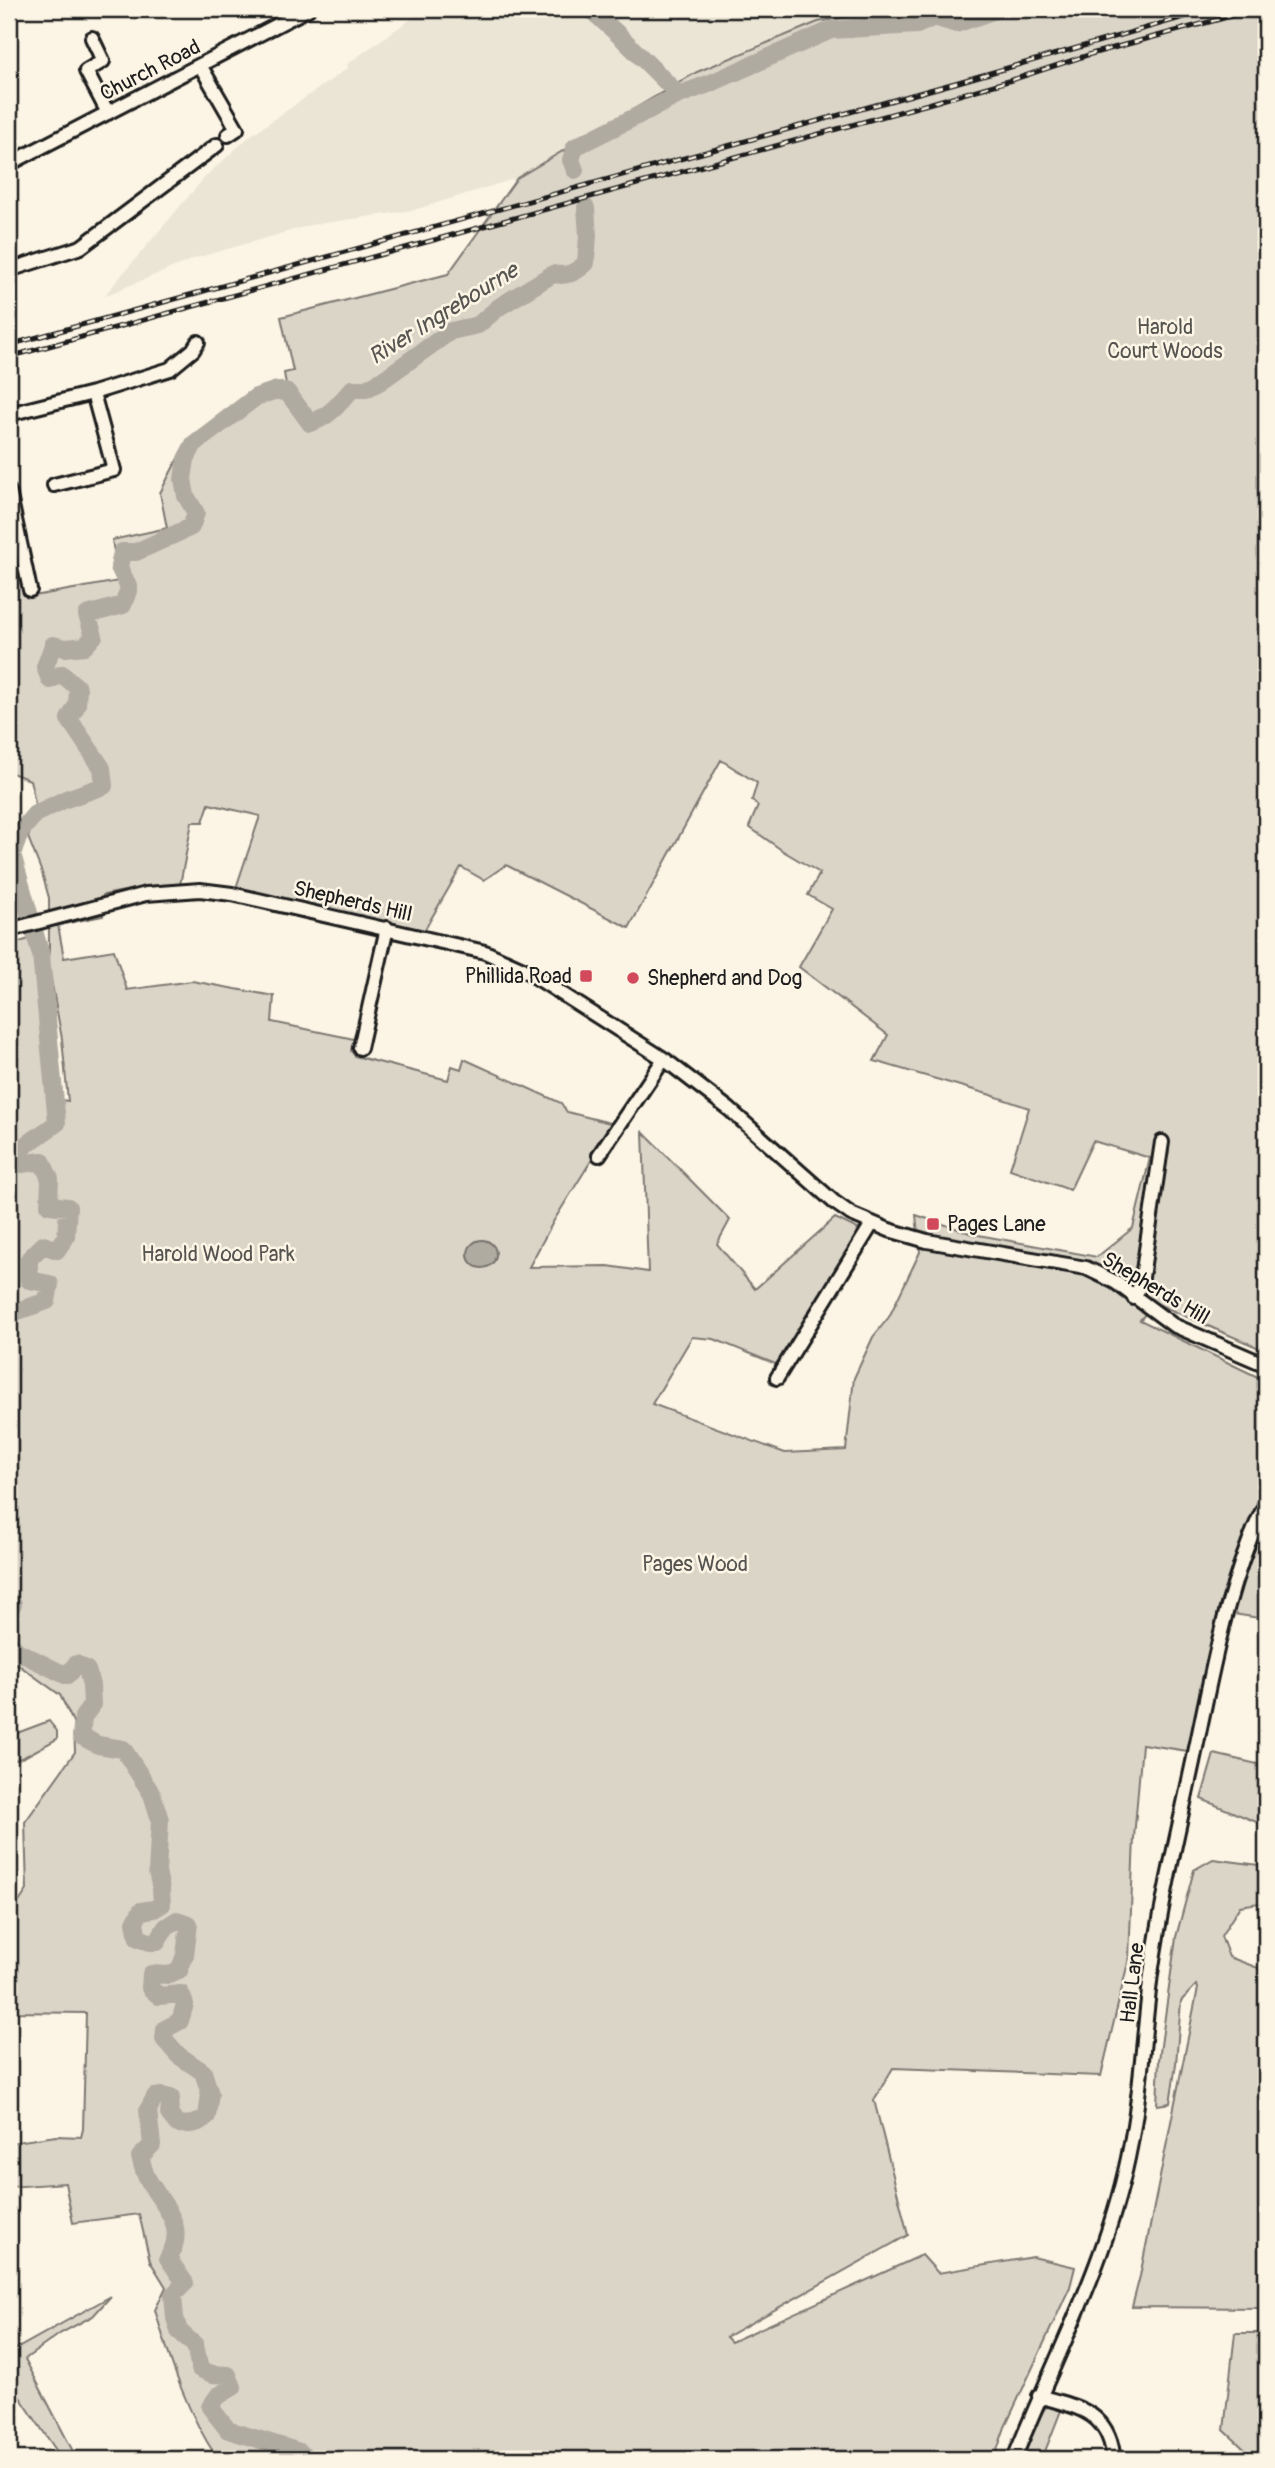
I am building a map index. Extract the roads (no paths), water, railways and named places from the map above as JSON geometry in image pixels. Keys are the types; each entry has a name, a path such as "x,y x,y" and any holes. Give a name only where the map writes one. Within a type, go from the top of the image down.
{"street":[{"name":"Church Road","path":"9,164 308,9"},
{"path":"92,38 103,61 86,71 108,113"},
{"path":"200,65 237,129 228,135"},
{"path":"9,270 81,247 217,145"},
{"path":"9,414 93,393 170,369 198,342"},
{"path":"54,485 114,470 93,393"},
{"path":"9,491 30,590"},
{"name":"Shepherds Hill","path":"10,930 146,894 200,890 232,894 485,952 505,959 664,1059 729,1109 834,1202 872,1224 927,1241 1086,1268 1115,1282 1159,1317 1192,1335 1266,1364"},
{"path":"360,1048 387,928"},
{"path":"598,1155 664,1059"},
{"path":"1135,1298 1142,1284 1162,1142"},
{"path":"776,1378 872,1224"},
{"name":"Hall Lane","path":"1014,2459 1094,2272 1119,2198 1139,2099 1156,1942 1217,1646 1239,1566 1266,1503"},
{"path":"1039,2396 1077,2407 1100,2421 1111,2441 1113,2454"}],"waterway":[{"path":"590,9 679,95"},
{"name":"River Ingrebourne","path":"575,170 571,160 575,147 679,95 831,30 917,25 934,17 956,24 998,9"},
{"name":"River Ingrebourne","path":"9,1314 47,1301 50,1284 29,1280 29,1259 43,1245 57,1250 66,1237 68,1207 49,1205 50,1179 42,1161 22,1164 19,1150 57,1123 41,955 12,854 21,831 35,814 66,799 104,786 102,768 69,719 77,705 78,688 62,674 50,680 45,667 53,645 66,648 85,646 94,636 87,615 123,605 129,588 119,567 122,552 136,552 191,527 196,513 186,496 183,479 186,459 194,444 256,397 277,390 288,393 310,423 316,421 333,409 352,389 366,389 381,381 451,331 478,325 499,307 553,274 574,272 586,263 586,208"},
{"name":"River Ingrebourne","path":"9,1600 13,1604 9,1610"},
{"name":"River Ingrebourne","path":"9,1642 17,1651 67,1676 76,1664 87,1670 92,1705 83,1717 81,1736 98,1745 123,1749 152,1794 160,1820 157,1872 162,1904 154,1909 141,1911 135,1922 138,1938 157,1942 166,1927 177,1920 189,1924 185,1955 179,1971 169,1975 151,1974 150,1988 159,1996 181,1994 185,2004 180,2021 165,2029 164,2039 178,2055 203,2072 210,2094 207,2116 190,2124 177,2124 169,2114 171,2098 155,2097 148,2110 152,2145 140,2157 147,2178 175,2226 174,2246 168,2258 185,2283 173,2295 175,2318 179,2331 195,2345 200,2369 212,2374 228,2375 233,2387 218,2396 210,2407 228,2430 300,2452 305,2459"}],"railway":[{"path":"9,345 955,83 1212,9"},
{"path":"9,357 928,104 1091,54 1257,9"}],"place":[{"name":"Phillida Road","path":"586,976"},
{"name":"Shepherd and Dog","path":"633,978"},
{"name":"Pages Lane","path":"933,1224"}],"park label":[{"name":"Harold Court Woods","path":"1165,339"},
{"name":"Harold Wood Park","path":"218,1254"},
{"name":"Pages Wood","path":"695,1564"}]}
